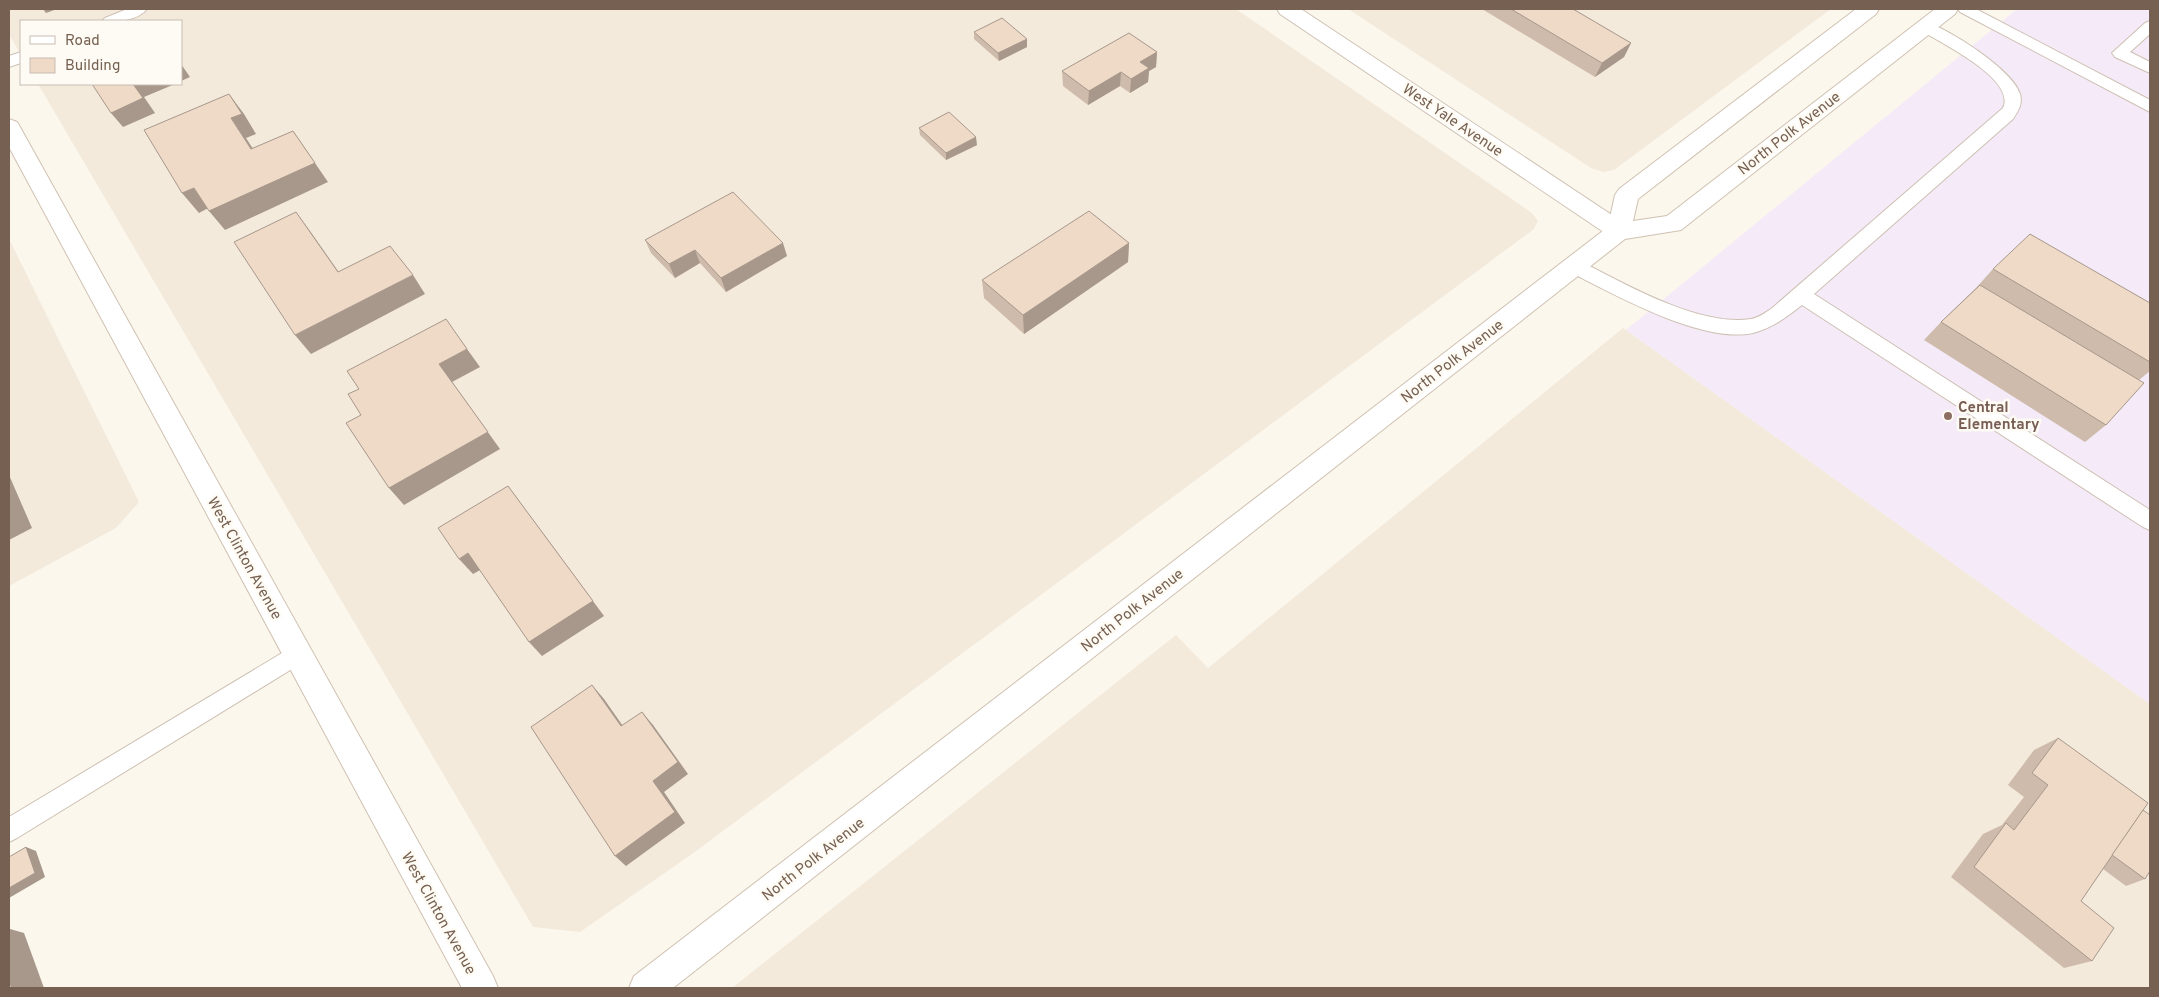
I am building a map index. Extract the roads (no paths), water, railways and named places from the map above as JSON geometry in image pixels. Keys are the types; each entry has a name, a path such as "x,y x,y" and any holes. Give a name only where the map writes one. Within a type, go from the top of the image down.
{"main road":[{"name":"West Yale Avenue","path":"1288,9 1619,231"},
{"path":"1619,231 1627,195 1869,9"},
{"name":"North Polk Avenue","path":"646,988 1619,231 1673,224 1948,9"},
{"name":"West Clinton Avenue","path":"9,127 481,988"}],"lane":[{"path":"112,20 140,9"},
{"path":"1965,9 2150,107"},
{"path":"2150,26 2120,52 2150,68"},
{"path":"1574,266 1644,300 1691,318 1724,326 1749,326 1768,321 1801,295 2007,114 2013,104 2006,82 1993,70 1925,27"},
{"path":"1801,295 2150,521"},
{"path":"9,830 297,654"}],"place":[{"name":"Central Elementary","path":"1948,416"}]}
